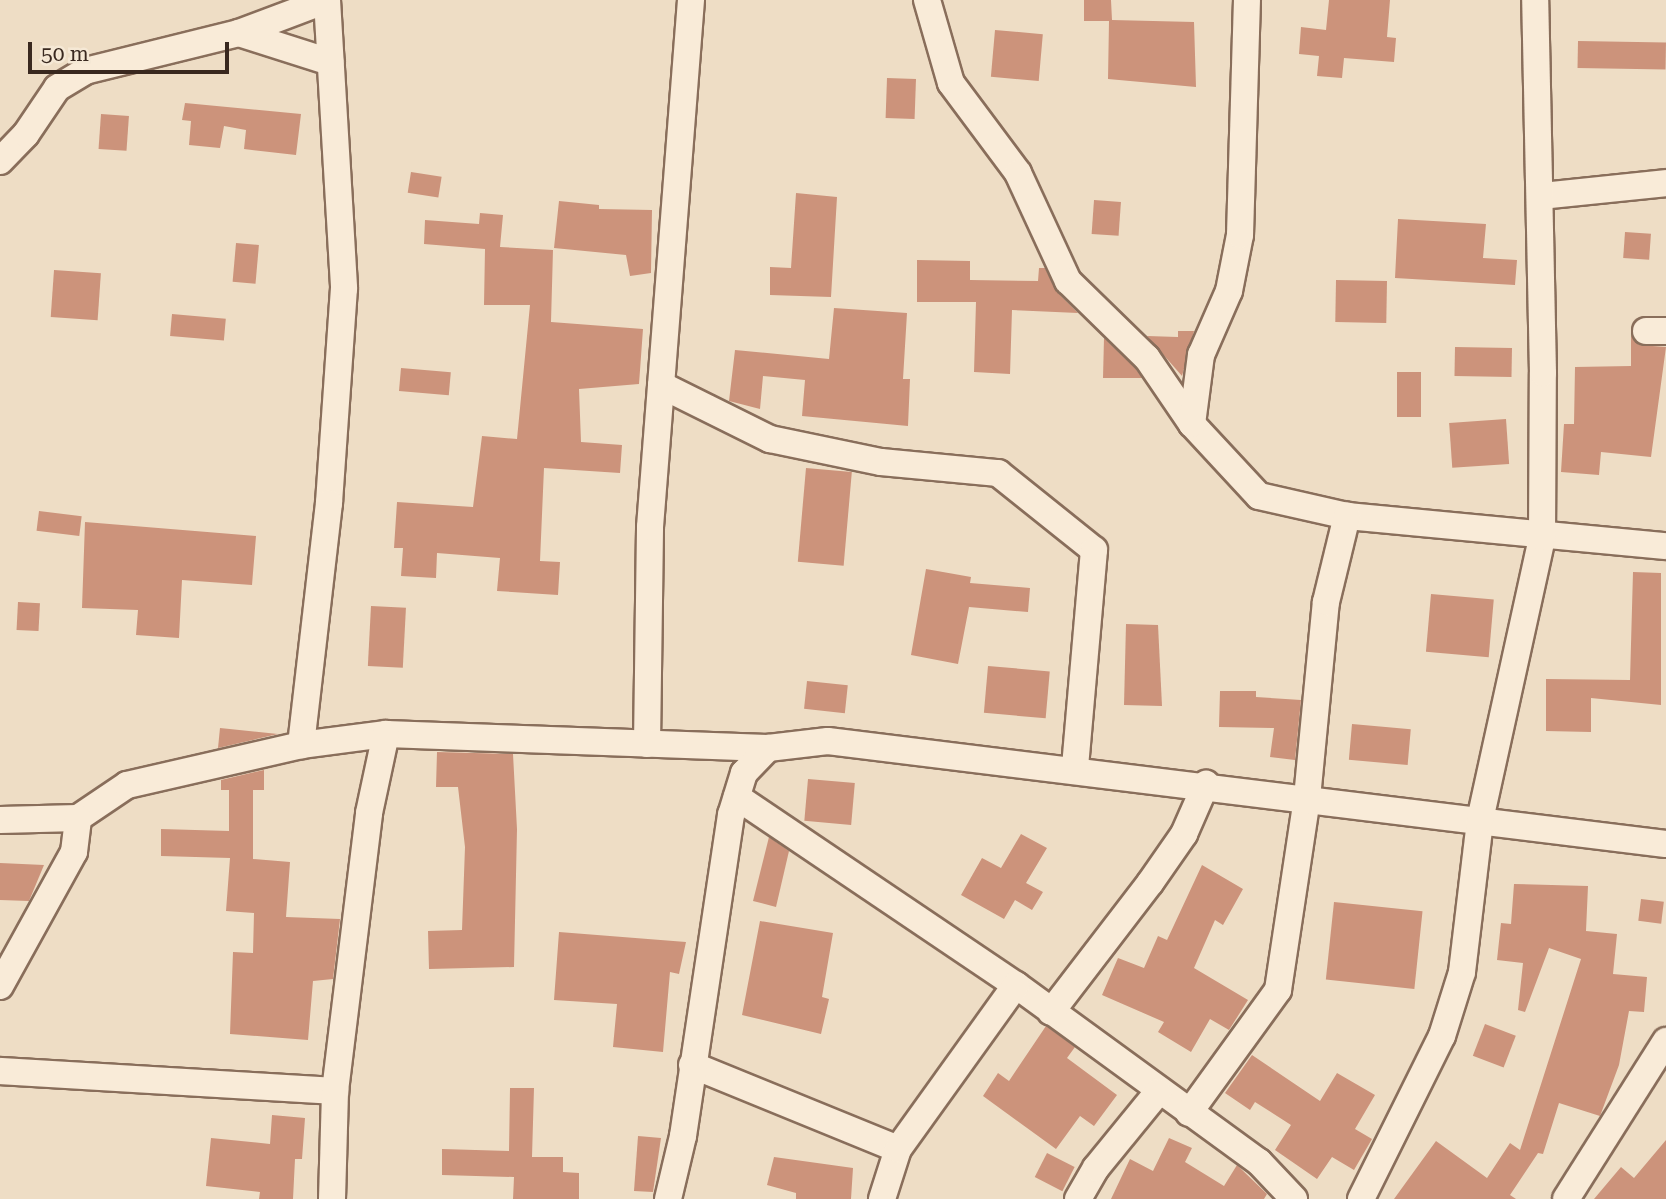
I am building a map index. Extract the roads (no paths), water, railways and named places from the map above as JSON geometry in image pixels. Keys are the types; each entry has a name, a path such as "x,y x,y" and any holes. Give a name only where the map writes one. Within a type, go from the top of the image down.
{"street":[{"path":"0,161 26,134 57,88 85,71 239,33 327,0 344,288 331,491 301,745"},
{"path":"927,0 951,83 1018,173 1068,281 1147,358 1192,424 1259,496 1347,516 1423,520 1542,537 1666,546"},
{"path":"1192,424 1201,355 1229,290 1240,235 1247,0"},
{"path":"1361,1199 1442,1037 1462,972 1480,820 1542,537 1541,196 1535,0"},
{"path":"647,744 648,582 661,385 695,7"},
{"path":"239,33 330,62"},
{"path":"1541,196 1666,183"},
{"path":"661,385 770,439 881,462 998,473 1094,550 1075,769"},
{"path":"1189,1113 1278,990 1307,798 1326,602 1347,516"},
{"path":"332,1199 335,1091 369,813 386,734"},
{"path":"0,820 78,818 127,785 301,745 386,734 768,748 828,741 1206,784 1666,844"},
{"path":"668,1199 692,1065 714,909 737,797 744,773 768,748"},
{"path":"1051,1012 1150,884 1184,834 1206,784"},
{"path":"737,797 1016,985 1259,1162 1294,1199"},
{"path":"0,986 74,852 78,818"},
{"path":"882,1199 898,1149 1016,985"},
{"path":"1566,1199 1666,1041"},
{"path":"692,1065 898,1149"},
{"path":"0,1071 335,1091"},
{"path":"1078,1199 1096,1168 1158,1091"}]}
